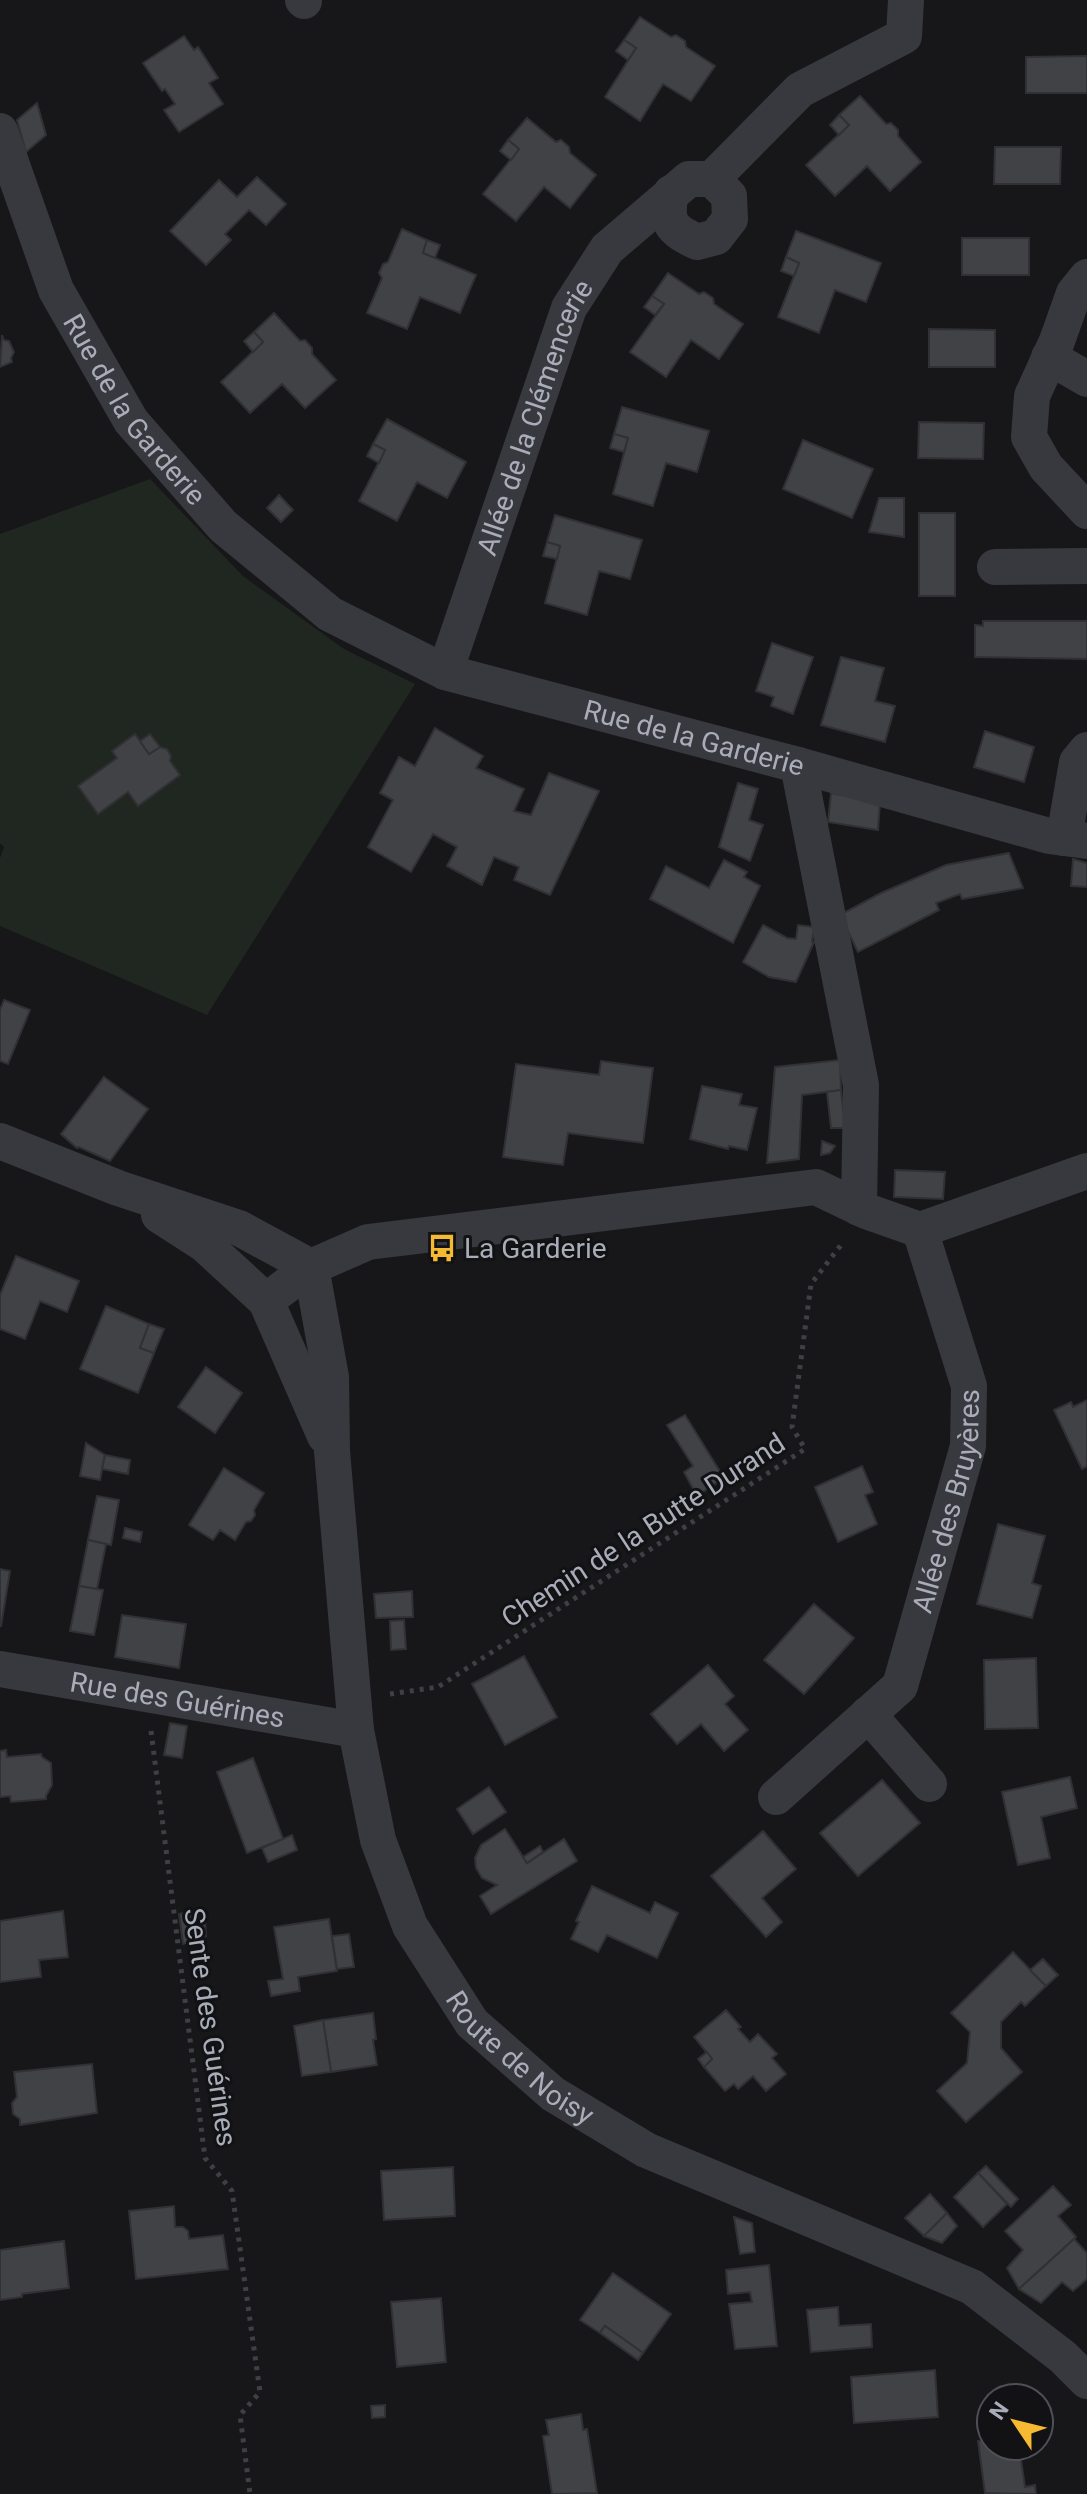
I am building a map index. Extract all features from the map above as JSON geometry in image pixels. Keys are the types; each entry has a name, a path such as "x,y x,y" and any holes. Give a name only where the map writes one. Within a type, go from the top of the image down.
{"street":[{"name":"Allée de la Clémencerie","path":"445,672 569,308 607,249 689,179 712,179 800,90 904,36 906,0"},
{"name":"Rue de la Garderie","path":"0,131 56,290 131,421 223,526 330,614 445,672 798,765 861,1085 862,1210"},
{"path":"671,193 667,213 675,231 697,242 716,237 730,219 729,196 712,179"},
{"path":"1087,277 1074,293 1032,396 1029,437 1046,467 1087,511"},
{"path":"1049,357 1087,379"},
{"path":"995,567 1087,566"},
{"path":"798,765 1049,836 1075,839 1077,762 1087,750"},
{"name":"Route de Noisy","path":"0,1141 118,1188 239,1228 311,1267 331,1377 332,1451 354,1714 378,1840 410,1926 472,2023 553,2094 646,2150 972,2287 1063,2357 1087,2381"},
{"path":"266,1301 311,1267 368,1242 816,1187 862,1210 920,1230 1087,1171"},
{"name":"Route de Noisy","path":"118,1188 204,1244 266,1301 332,1451"},
{"name":"Allée des Bruyères","path":"776,1797 900,1686 968,1446 969,1386 920,1230"},
{"name":"Rue des Guérines","path":"0,1669 147,1694 354,1714"},
{"path":"868,1714 929,1784"}],"path":[{"name":"Chemin de la Butte Durand","path":"354,1714 438,1687 805,1449 792,1427 811,1284 862,1210"},
{"name":"Sente des Guérines","path":"147,1694 205,2158 232,2191 260,2392 240,2415 250,2494"}],"shaded area":[{"path":"150,479 243,576 344,649 415,684 207,1015 0,926 0,858 4,847 0,843 0,534"}],"building":[{"path":"640,17 671,37 676,35 685,41 686,47 715,66 691,101 663,84 640,121 605,97 636,48 624,40"},
{"path":"184,36 194,50 198,47 218,78 209,83 223,104 179,132 164,110 175,104 143,63"},
{"path":"624,40 636,48 628,60 616,51"},
{"path":"1087,56 1087,93 1026,93 1026,57"},
{"path":"860,96 886,124 891,123 898,130 898,136 921,162 890,191 867,166 835,196 806,165 849,125 839,115"},
{"path":"37,103 46,135 26,152 17,120"},
{"path":"839,115 849,125 839,135 830,125"},
{"path":"527,118 556,142 561,140 569,147 570,153 596,175 570,208 544,187 516,221 483,194 519,149 508,140"},
{"path":"508,140 519,149 511,160 500,151"},
{"path":"995,147 1061,147 1060,184 994,184"},
{"path":"257,177 286,204 266,225 249,210 225,234 231,240 206,265 170,231 219,180 237,197"},
{"path":"402,229 427,240 423,253 476,275 460,313 420,297 407,329 367,313 382,278 379,273 383,264 388,262"},
{"path":"796,231 881,263 866,302 835,290 819,333 778,317 799,263 786,257"},
{"path":"962,238 1029,238 1029,275 962,275"},
{"path":"427,240 440,245 435,258 423,253"},
{"path":"786,257 799,263 794,276 781,271"},
{"path":"668,273 699,294 704,292 713,298 714,304 743,324 719,359 691,340 666,377 630,352 664,304 652,296"},
{"path":"652,296 664,304 655,315 644,307"},
{"path":"274,313 300,341 305,340 312,348 312,354 336,380 305,408 282,384 250,413 221,382 263,342 254,332"},
{"path":"929,329 995,330 995,367 929,367"},
{"path":"254,332 263,342 253,352 244,341"},
{"path":"2,335 14,352 12,362 0,367"},
{"path":"622,407 709,431 697,472 666,463 653,506 613,494 628,438 614,434"},
{"path":"387,419 466,462 447,498 417,482 397,521 359,501 385,450 373,444"},
{"path":"919,422 984,423 983,459 918,458"},
{"path":"614,434 628,438 624,452 610,448"},
{"path":"803,440 873,469 852,518 783,489"},
{"path":"373,444 385,450 379,463 367,456"},
{"path":"279,495 293,510 281,522 267,508"},
{"path":"879,498 904,498 904,537 869,532"},
{"path":"919,513 955,513 955,596 919,596"},
{"path":"555,515 642,540 630,579 599,571 587,615 545,603 560,546 547,542"},
{"path":"547,542 560,546 557,559 543,556"},
{"path":"983,621 1087,621 1087,659 975,657 975,625 983,626"},
{"path":"772,643 813,657 793,714 771,706 774,697 756,691"},
{"path":"841,657 884,668 875,701 895,706 885,742 821,725"},
{"path":"435,728 483,756 476,768 524,789 514,811 531,815 549,773 599,791 550,895 514,880 519,867 494,857 482,885 447,866 457,847 433,834 411,872 368,847 393,800 380,793 399,757 415,766"},
{"path":"985,731 1034,747 1024,782 974,767"},
{"path":"135,734 149,754 160,747 167,749 170,761 180,775 138,806 128,792 98,814 78,786 117,758 112,751"},
{"path":"150,734 160,747 149,754 140,741"},
{"path":"738,783 758,789 749,820 763,825 750,861 719,847"},
{"path":"831,793 880,802 878,830 828,822"},
{"path":"1009,853 1023,888 962,899 960,894 936,903 939,910 858,952 840,915 881,893 946,865"},
{"path":"1073,859 1087,863 1087,887 1071,886"},
{"path":"724,860 747,872 744,877 760,886 733,943 650,899 666,866 709,888"},
{"path":"763,925 787,938 796,939 798,925 814,927 814,942 796,982 769,977 743,962"},
{"path":"4,1000 30,1010 8,1064 0,1061 0,1010"},
{"path":"840,1060 841,1090 802,1095 799,1159 767,1163 775,1067"},
{"path":"601,1061 653,1068 643,1143 568,1133 563,1165 503,1157 516,1064 599,1075"},
{"path":"104,1077 148,1109 110,1161 77,1148 61,1134"},
{"path":"702,1086 742,1094 739,1105 757,1108 747,1150 729,1146 728,1149 690,1139"},
{"path":"841,1090 845,1128 831,1128 827,1092"},
{"path":"822,1141 835,1146 830,1153 821,1155"},
{"path":"895,1170 945,1172 943,1199 894,1197"},
{"path":"16,1256 79,1281 67,1312 40,1301 25,1339 0,1329 0,1295"},
{"path":"106,1306 149,1324 140,1348 154,1353 138,1393 80,1369"},
{"path":"149,1324 164,1329 154,1353 140,1348"},
{"path":"206,1367 242,1393 215,1433 178,1407"},
{"path":"1087,1400 1087,1466 1082,1469 1054,1410 1071,1402 1073,1407"},
{"path":"685,1415 724,1478 697,1496 684,1472 693,1466 667,1425"},
{"path":"86,1443 105,1455 100,1480 80,1476"},
{"path":"105,1455 130,1460 128,1474 102,1469"},
{"path":"862,1466 873,1492 865,1495 877,1524 838,1542 815,1487"},
{"path":"224,1468 264,1493 254,1510 255,1515 246,1522 235,1540 220,1530 213,1540 189,1525"},
{"path":"97,1496 119,1500 111,1545 88,1540"},
{"path":"998,1524 1045,1536 1032,1583 1041,1586 1032,1618 977,1604"},
{"path":"125,1528 142,1532 140,1542 123,1538"},
{"path":"88,1540 106,1544 97,1589 79,1586"},
{"path":"0,1569 10,1571 1,1626 0,1626"},
{"path":"79,1586 103,1590 94,1635 70,1631"},
{"path":"412,1591 413,1617 376,1618 374,1594"},
{"path":"814,1604 854,1638 804,1694 764,1660"},
{"path":"122,1615 186,1624 179,1668 115,1657"},
{"path":"404,1620 406,1649 391,1650 390,1621"},
{"path":"524,1656 557,1717 505,1745 472,1684"},
{"path":"1036,1658 1038,1728 985,1729 984,1660"},
{"path":"708,1665 734,1696 725,1704 748,1730 724,1751 701,1724 677,1744 651,1714"},
{"path":"170,1723 187,1726 182,1758 164,1755"},
{"path":"6,1750 7,1757 41,1754 51,1763 52,1785 46,1799 11,1802 10,1796 0,1797 0,1751"},
{"path":"253,1758 283,1839 247,1853 217,1772"},
{"path":"1070,1777 1077,1808 1041,1817 1050,1858 1018,1865 1002,1792"},
{"path":"882,1780 920,1823 858,1876 820,1833"},
{"path":"489,1787 506,1812 473,1834 457,1809"},
{"path":"505,1829 527,1863 564,1839 577,1861 491,1914 480,1896 497,1885 482,1878 475,1858 481,1845"},
{"path":"763,1831 796,1869 762,1898 782,1922 766,1937 711,1876"},
{"path":"292,1835 297,1850 268,1862 262,1848"},
{"path":"540,1846 543,1852 527,1863 523,1857"},
{"path":"592,1886 650,1913 655,1902 678,1913 657,1958 607,1935 598,1952 571,1939"},
{"path":"198,1910 199,1919 205,1918 206,1936 183,1944 179,1914"},
{"path":"63,1911 68,1957 39,1960 41,1977 0,1982 0,1921"},
{"path":"329,1919 337,1971 298,1977 300,1991 271,1996 268,1981 283,1979 274,1927"},
{"path":"349,1934 354,1967 337,1969 332,1936"},
{"path":"1013,1952 1046,1986 1025,2006 1021,2002 1001,2022 1001,2048 1022,2072 966,2122 937,2091 967,2063 970,2032 951,2013"},
{"path":"1043,1959 1058,1975 1046,1986 1030,1970"},
{"path":"726,2010 750,2042 758,2034 777,2054 772,2058 786,2074 766,2091 753,2076 738,2089 734,2084 725,2091 704,2067 712,2059 694,2037"},
{"path":"373,2013 377,2065 331,2072 323,2020"},
{"path":"323,2020 331,2072 302,2076 294,2026"},
{"path":"707,2052 712,2059 704,2067 698,2059"},
{"path":"92,2064 97,2113 20,2125 20,2119 13,2114 12,2103 17,2097 14,2072"},
{"path":"986,2166 1018,2199 1011,2207 978,2173"},
{"path":"453,2167 455,2216 384,2220 381,2171"},
{"path":"978,2173 1007,2204 983,2227 954,2197"},
{"path":"1053,2186 1071,2205 1058,2216 1076,2237 1019,2289 1007,2268 1023,2250 1005,2231"},
{"path":"930,2194 947,2213 924,2236 905,2218"},
{"path":"174,2206 175,2227 188,2231 189,2239 223,2235 228,2269 136,2279 129,2211"},
{"path":"947,2213 957,2226 942,2243 924,2236"},
{"path":"734,2217 752,2223 755,2252 740,2254"},
{"path":"1074,2239 1087,2253 1087,2279 1073,2291 1062,2282 1041,2303 1019,2289"},
{"path":"64,2241 69,2288 0,2300 0,2250"},
{"path":"769,2265 777,2346 735,2349 729,2304 752,2302 750,2292 728,2294 726,2270"},
{"path":"613,2273 671,2314 643,2353 605,2326 600,2333 580,2320"},
{"path":"441,2298 446,2362 397,2367 391,2302"},
{"path":"838,2307 839,2326 871,2324 872,2347 811,2352 807,2310"},
{"path":"605,2326 643,2353 638,2360 600,2333"},
{"path":"935,2370 938,2417 854,2423 851,2377"},
{"path":"385,2405 385,2417 372,2418 371,2406"},
{"path":"581,2414 583,2430 587,2429 597,2493 552,2494 543,2436 549,2435 546,2420"},
{"path":"981,2462 1021,2462 1025,2487 1035,2485 1036,2494 985,2493"}],"place":[{"name":"La Garderie","path":"442,1248"}]}
